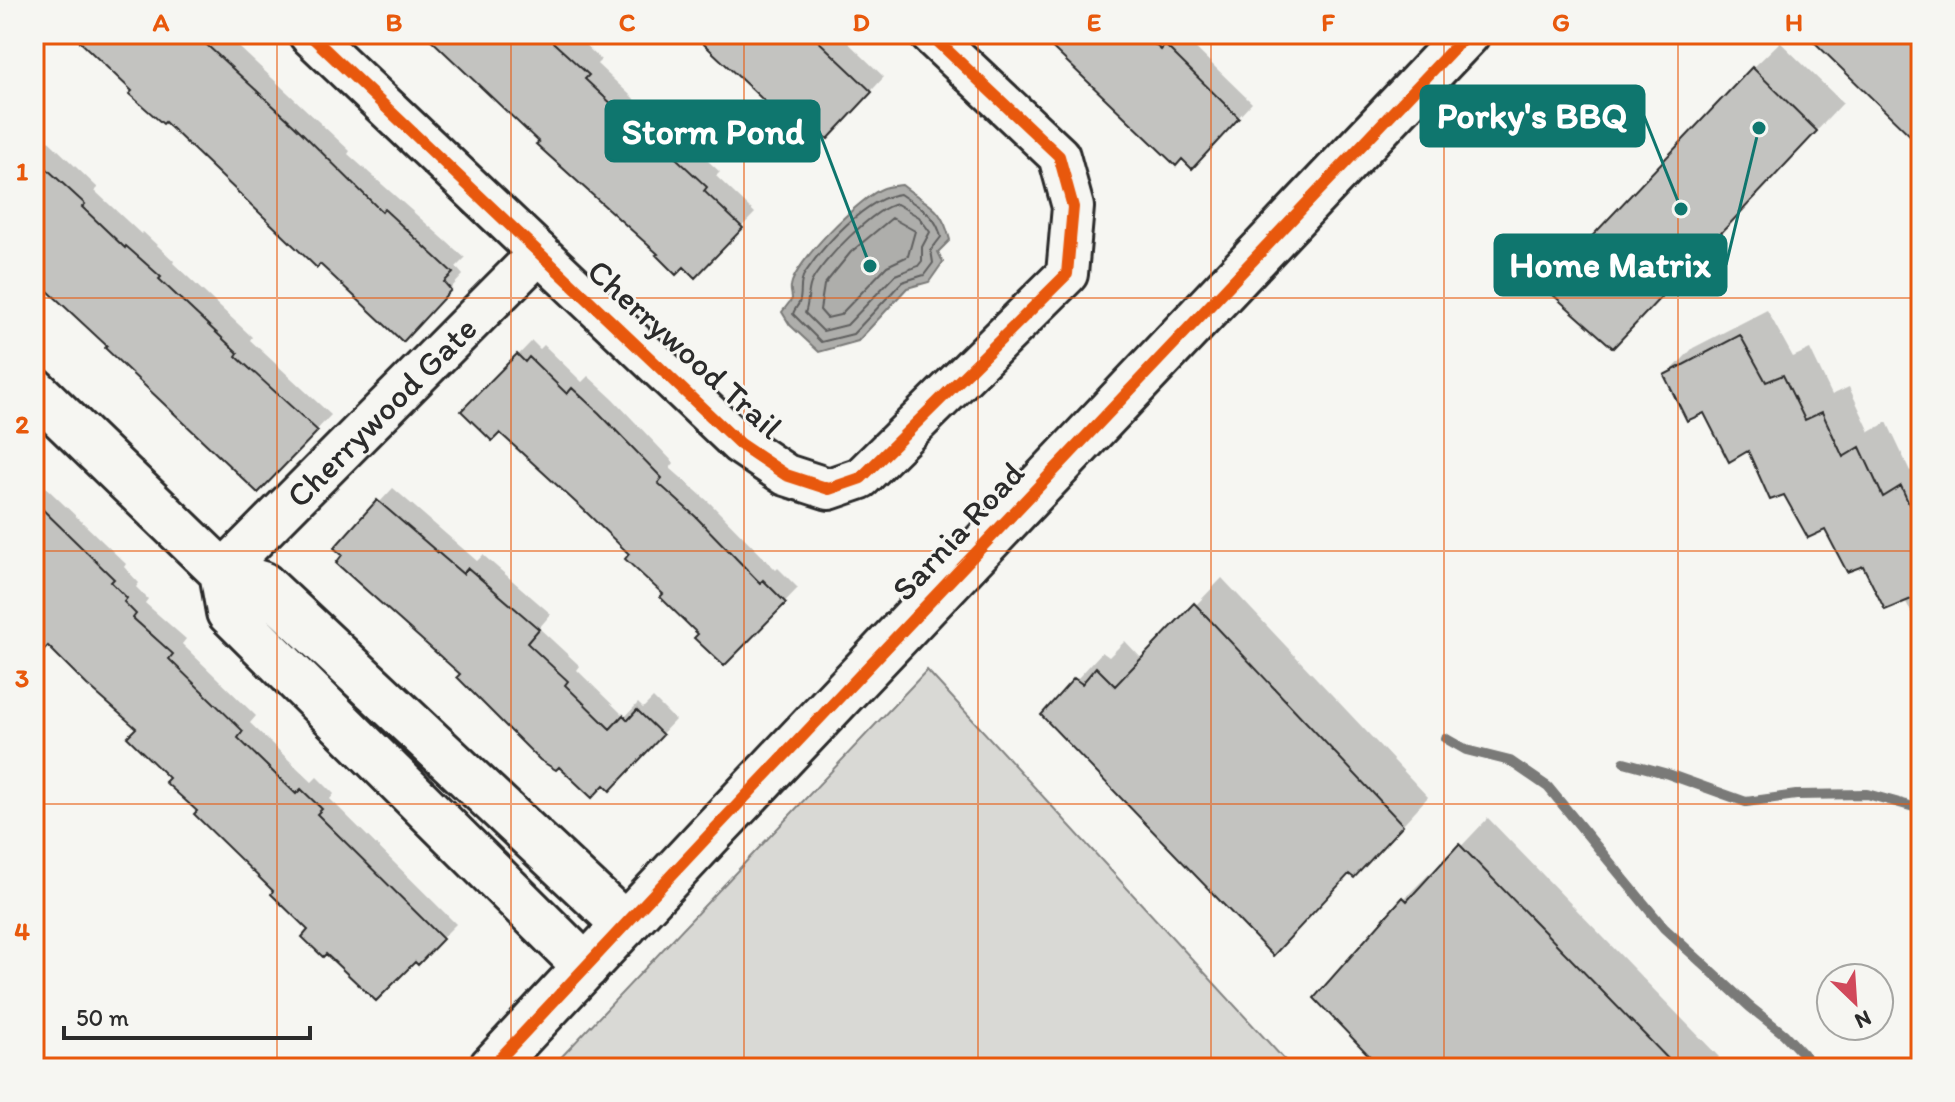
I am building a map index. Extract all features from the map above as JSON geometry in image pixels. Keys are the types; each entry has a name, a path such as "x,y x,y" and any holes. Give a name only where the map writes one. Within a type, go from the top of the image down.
{"main road":[{"name":"Sarnia Road","path":"491,1068 1467,34"},
{"path":"34,390 222,572 262,584 625,925"},
{"path":"222,572 229,612 586,967"}],"street":[{"name":"Cherrywood Trail","path":"309,34 740,444 786,475 829,489 861,478 1067,274 1073,207 1059,156 930,34"},
{"name":"Cherrywood Gate","path":"222,572 539,253"}],"shaded area":[{"path":"927,670 1292,1068 551,1068"}],"water":[{"path":"902,185 938,212 942,219 950,240 938,252 943,262 929,282 907,288 858,341 819,352 790,325 782,312 792,299 791,288 795,276 830,231 860,203 884,188"}],"building":[{"path":"72,34 195,34 382,212 384,209 453,273 444,282 451,290 403,342 320,264 317,268 165,122 163,124 129,94 132,91"},
{"path":"425,34 544,34 589,75 585,79 631,122 637,116 665,142 662,145 707,187 704,191 743,228 695,278 684,267 676,275 658,254 536,144 539,142"},
{"path":"693,34 811,34 872,92 828,139 819,131 808,142"},
{"path":"1038,34 1143,34 1161,50 1165,45 1239,118 1192,169 1182,159 1176,166"},
{"path":"1806,34 1921,34 1921,146"},
{"path":"1752,67 1817,131 1613,348 1544,287"},
{"path":"34,157 85,204 82,207 125,248 161,277 159,279 238,353 236,356 318,431 258,493 34,278"},
{"path":"1740,335 1766,382 1783,375 1805,420 1822,412 1843,457 1860,447 1883,497 1901,486 1921,531 1921,595 1885,610 1863,566 1847,572 1825,530 1808,538 1784,495 1770,500 1748,451 1729,462 1704,413 1687,421 1664,375"},
{"path":"517,354 525,362 529,357 567,394 572,388 662,478 658,483 760,583 763,580 786,603 724,666 694,638 698,634 660,597 663,594 625,559 629,554 584,510 500,433 492,441 461,411"},
{"path":"377,500 463,574 468,568 539,629 527,643 568,681 565,685 610,729 623,715 628,720 637,710 663,735 610,791 604,785 592,798 559,767 556,770 540,760 457,677 460,674 336,563 342,555 334,548"},
{"path":"34,501 114,579 111,582 127,598 124,602 136,614 133,618 173,654 169,659 243,731 238,738 296,794 301,789 322,809 317,814 443,939 376,1001 326,954 323,957 302,937 308,930 194,814 197,811 165,782 169,778 127,737 136,728 48,646 34,661"},
{"path":"1194,603 1403,825 1354,878 1349,874 1273,956 1041,715 1074,678 1082,684 1096,667 1115,686"},
{"path":"1459,844 1677,1068 1381,1068 1314,998 1403,897 1407,901"}],"waterway":[{"path":"1445,738 1466,750 1510,761 1548,787 1664,928 1784,1034 1816,1068"},
{"path":"1624,762 1746,802 1796,795 1867,794 1921,809"}],"cycle path":[{"path":"309,34 740,444 786,475 829,489 861,478 1067,274 1073,207 1059,156 930,34"},
{"path":"491,1068 1467,34"}],"place":[{"name":"Home Matrix","path":"1759,128"},
{"name":"Porky's BBQ","path":"1681,209"},
{"name":"Storm Pond","path":"870,266"}]}
